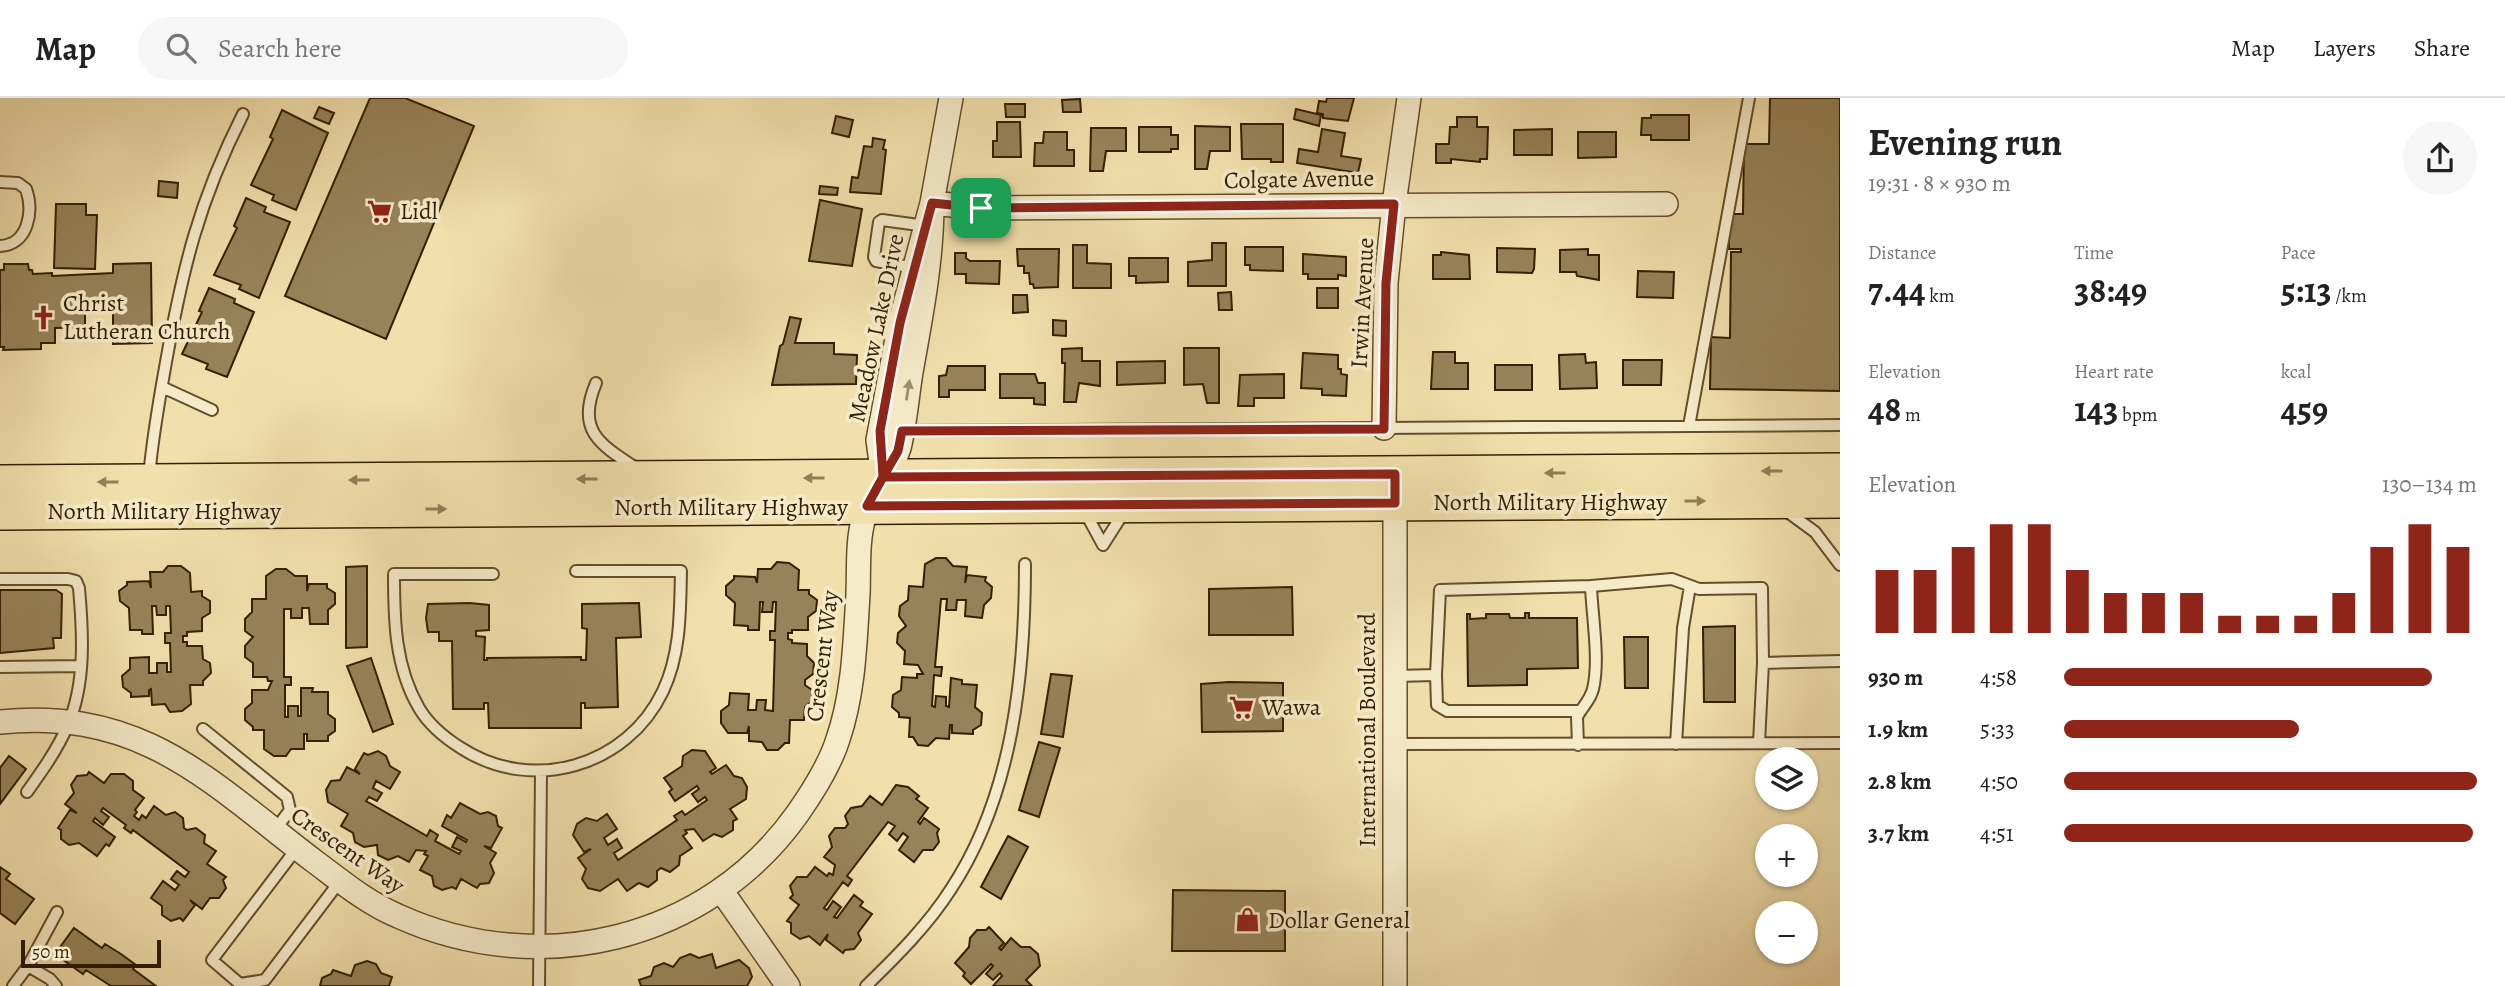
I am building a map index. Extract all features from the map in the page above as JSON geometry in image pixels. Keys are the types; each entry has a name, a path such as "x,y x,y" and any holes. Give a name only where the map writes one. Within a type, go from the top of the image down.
{"main road":[{"name":"North Military Highway","path":"0,483 653,479 1082,505 1395,488 1840,471"},
{"name":"North Military Highway","path":"0,512 875,492 1395,488 1840,500"}],"street":[{"name":"Meadow Lake Drive","path":"875,492 891,431 900,323 921,269 951,98"},
{"name":"Irwin Avenue","path":"1384,429 1386,283 1409,98"},
{"name":"Colgate Avenue","path":"930,218 981,208 1666,204"},
{"name":"International Boulevard","path":"1395,488 1395,986"},
{"name":"Crescent Way","path":"0,722 30,719 70,721 108,728 163,750 201,775 340,881 388,911 438,932 476,942 537,947 573,946 635,933 674,916 721,890 763,855 789,827 824,772 838,742 846,710 853,668 860,537 875,492"},
{"path":"721,890 788,986"}],"lane":[{"path":"1689,426 1748,98"},
{"path":"149,482 152,439 188,250 219,161 243,114"},
{"path":"0,182 18,183 26,189 29,207 27,229 20,239 8,246 0,246"},
{"path":"921,269 876,261 874,257 879,222 930,218"},
{"path":"596,383 587,402 587,417 592,432 600,444 653,479"},
{"path":"162,387 212,410"},
{"path":"891,431 1840,425"},
{"path":"1771,500 1815,533 1840,565"},
{"path":"866,986 928,921 951,889 984,826 997,787 1021,683 1025,565"},
{"path":"493,575 394,574 395,629 400,659 420,709 448,740 496,766 541,772 570,767 595,757 638,726 663,691 673,666 678,640 681,571 576,571"},
{"path":"0,579 76,581 79,588 80,684 70,721 54,754 27,792"},
{"path":"1580,711 1447,711 1437,705 1440,590 1591,586 1672,579 1699,589 1762,588 1763,663 1759,743"},
{"path":"1578,745 1577,717 1586,706 1593,688 1595,670 1591,586"},
{"path":"1676,744 1682,628 1690,586"},
{"path":"1763,663 1840,662"},
{"path":"0,667 80,666"},
{"path":"1394,676 1436,675"},
{"path":"202,729 287,797 290,810 275,830"},
{"path":"1393,744 1840,743"},
{"path":"539,986 537,947 542,846 541,772"},
{"path":"298,848 212,960 240,984 265,980 340,881"},
{"path":"13,986 28,966 57,912"},
{"path":"28,966 51,979 56,986"}],"building":[{"name":"Lidl","path":"370,98 405,98 474,126 386,339 285,296"},
{"path":"1327,98 1354,98 1348,121 1323,118 1323,114 1317,113 1319,101 1326,102"},
{"path":"1770,98 1840,98 1840,391 1710,389 1711,337 1730,338 1731,252 1741,252 1741,249 1729,249 1729,214 1743,214 1744,144 1769,144"},
{"path":"1080,99 1081,112 1063,112 1062,100"},
{"path":"1005,104 1025,104 1025,117 1006,117"},
{"path":"319,107 334,113 329,124 314,118"},
{"path":"1296,109 1321,115 1319,126 1294,119"},
{"path":"282,110 328,133 296,210 272,200 274,195 251,185 273,139 270,137"},
{"path":"1651,115 1689,115 1689,140 1651,140 1651,135 1641,135 1642,118 1651,118"},
{"path":"836,116 853,120 849,137 832,133"},
{"path":"1457,117 1477,117 1477,127 1488,127 1487,159 1480,159 1480,162 1451,159 1451,163 1436,163 1436,144 1449,144 1450,127 1457,127"},
{"path":"997,122 1020,122 1021,157 993,157 993,141 997,141"},
{"path":"1241,124 1283,124 1283,162 1271,162 1271,159 1242,159"},
{"path":"1195,126 1230,127 1230,151 1210,151 1207,169 1195,169"},
{"path":"1139,127 1171,127 1171,135 1178,135 1178,149 1171,149 1171,152 1139,152"},
{"path":"1091,128 1126,128 1126,151 1106,151 1103,171 1090,171"},
{"path":"1322,129 1345,133 1341,156 1361,159 1358,173 1297,163 1299,149 1318,152"},
{"path":"1552,129 1552,155 1514,155 1514,130"},
{"path":"1044,132 1067,132 1067,150 1074,150 1074,166 1034,166 1035,143 1043,143"},
{"path":"1578,132 1616,132 1616,157 1578,158"},
{"path":"873,138 885,140 881,194 850,192 852,177 858,178 864,146 872,147"},
{"path":"159,181 178,183 177,198 158,196"},
{"path":"820,186 838,188 837,195 819,194"},
{"path":"246,198 266,207 264,212 290,222 259,298 239,289 241,285 214,275 237,228 234,226"},
{"path":"820,200 862,209 852,266 809,261"},
{"path":"56,204 86,204 86,215 97,215 95,269 54,268"},
{"path":"1212,243 1226,243 1226,286 1188,286 1188,262 1212,260"},
{"path":"1073,245 1087,245 1087,263 1111,264 1111,288 1073,288"},
{"path":"1245,247 1283,247 1283,271 1250,270 1250,265 1245,265"},
{"path":"1497,248 1535,249 1532,273 1497,272"},
{"path":"1017,249 1059,249 1058,287 1034,288 1033,284 1030,284 1029,273 1024,273 1024,266 1018,266"},
{"path":"1588,249 1588,255 1599,255 1599,280 1577,276 1576,272 1560,272 1560,250"},
{"path":"1441,252 1469,255 1470,279 1433,279 1433,255 1441,255"},
{"path":"955,253 966,253 966,258 970,261 1000,261 999,284 966,283 966,274 955,274"},
{"path":"1303,254 1346,257 1346,276 1338,275 1338,279 1308,279 1308,274 1303,274"},
{"path":"1129,258 1168,258 1168,282 1136,283 1136,276 1129,276"},
{"name":"Christ Lutheran Church","path":"151,263 152,343 113,344 113,306 85,306 85,327 55,328 55,343 41,343 41,349 3,350 4,347 0,347 0,270 4,270 4,264 28,264 33,274 52,273 52,276 113,273 113,264"},
{"path":"1638,271 1674,272 1673,298 1637,297"},
{"path":"209,288 235,299 234,303 254,312 227,377 206,369 208,364 182,354 202,312 199,311"},
{"path":"1317,288 1338,288 1338,308 1317,308"},
{"path":"1231,292 1232,310 1219,310 1218,293"},
{"path":"1013,295 1027,295 1028,312 1013,313"},
{"path":"790,317 801,319 795,343 834,343 834,354 857,355 856,384 772,385 780,346 783,344"},
{"path":"1053,320 1066,321 1066,336 1053,335"},
{"path":"1082,348 1082,361 1100,361 1100,386 1079,383 1076,402 1064,402 1065,363 1062,363 1062,349"},
{"path":"1184,348 1219,348 1219,403 1207,403 1203,384 1184,385"},
{"path":"1433,352 1455,352 1455,363 1468,363 1468,389 1431,389"},
{"path":"1303,353 1338,355 1338,369 1341,369 1341,374 1347,375 1346,396 1322,395 1322,389 1301,388"},
{"path":"1585,354 1586,363 1596,362 1597,388 1560,389 1559,355"},
{"path":"1623,360 1662,360 1661,385 1623,385"},
{"path":"1165,361 1165,383 1117,385 1117,362"},
{"path":"1495,365 1532,365 1532,390 1495,390"},
{"path":"948,366 985,366 985,390 949,390 949,397 939,397 939,376 946,375"},
{"path":"1000,374 1035,374 1038,383 1045,383 1045,405 1034,404 1034,398 1000,398"},
{"path":"1284,374 1284,398 1254,398 1254,406 1238,406 1240,375"},
{"path":"936,558 946,558 953,566 967,567 965,583 967,575 986,577 985,581 992,587 991,598 984,605 982,618 965,616 966,600 957,600 956,610 946,610 947,599 941,599 935,667 942,667 941,676 934,675 932,706 935,707 936,696 946,697 946,706 949,707 951,678 962,680 962,684 977,685 975,707 982,713 981,725 973,730 973,734 952,733 950,725 949,739 936,738 928,746 918,745 913,737 909,737 910,718 899,717 899,713 892,707 893,695 901,690 902,677 917,678 917,674 923,674 918,665 904,664 905,651 897,643 898,633 906,626 899,616 900,606 908,600 909,586 923,587 925,564"},
{"path":"777,562 789,563 799,570 798,590 809,590 809,594 817,600 816,611 808,617 808,630 792,630 792,633 788,633 788,639 792,640 792,643 807,644 807,656 814,663 813,674 805,680 805,685 812,690 812,701 805,707 804,720 790,720 789,743 785,743 778,750 767,750 762,742 749,741 749,726 747,733 728,733 721,723 721,711 729,705 730,693 749,694 748,710 756,710 757,700 766,700 765,710 773,711 775,640 770,640 770,631 775,631 776,602 773,602 772,612 762,612 763,602 760,602 759,630 748,630 748,626 734,625 735,603 726,595 726,586 734,576 755,577 757,583 758,569 771,569"},
{"path":"168,566 181,566 190,573 191,592 202,591 202,596 210,601 210,613 202,618 202,631 187,632 187,636 183,636 183,642 187,642 187,646 202,646 203,659 210,663 211,673 203,681 203,685 190,685 191,704 182,711 170,712 165,704 152,705 151,689 149,696 131,697 131,693 123,687 122,676 130,669 130,658 149,657 149,673 157,673 157,663 167,663 167,672 171,672 170,643 165,643 165,633 171,633 170,606 166,606 166,615 157,615 156,606 152,606 153,634 142,634 142,630 130,630 129,608 120,601 119,591 127,582 149,581 151,588 150,572 163,572"},
{"path":"367,566 367,647 346,648 346,567"},
{"path":"276,569 286,569 295,576 307,576 307,591 309,584 327,584 327,588 335,593 335,604 328,610 328,624 310,624 309,608 302,608 302,618 291,618 291,609 284,609 284,677 291,677 291,685 285,685 285,717 288,717 288,706 298,706 298,716 301,716 301,688 313,688 312,692 328,692 328,714 335,719 335,731 328,736 328,741 307,741 307,734 304,734 304,749 291,749 286,756 274,756 264,749 264,730 253,730 245,720 245,709 252,703 252,690 268,690 272,681 268,681 267,677 253,677 253,663 245,657 245,646 253,637 245,631 245,619 252,612 252,599 266,599 266,576"},
{"name":"Wawa","path":"1292,587 1293,635 1209,635 1209,589"},
{"path":"0,590 56,590 62,594 61,638 53,638 54,648 0,653"},
{"path":"639,603 641,637 616,638 618,707 585,708 585,703 581,703 581,728 489,728 488,703 484,703 484,709 453,709 452,641 439,641 439,632 428,632 428,604 489,605 489,630 476,631 476,636 485,637 484,660 581,657 581,660 586,660 587,629 582,628 582,604"},
{"path":"1525,613 1529,613 1529,618 1577,618 1578,668 1527,669 1527,685 1468,686 1467,614 1470,614 1470,619 1486,618 1486,614 1509,614 1510,618 1525,618"},
{"path":"1735,626 1735,702 1704,702 1703,627"},
{"path":"1624,637 1648,637 1648,688 1625,688"},
{"path":"371,658 393,724 373,732 347,666"},
{"path":"1051,674 1072,676 1063,737 1041,734"},
{"name":"Wawa","path":"1283,683 1283,731 1202,732 1201,684"},
{"path":"1039,742 1060,748 1039,817 1019,810"},
{"path":"692,750 705,751 716,768 710,772 712,774 726,765 734,776 742,778 747,787 746,799 730,809 737,819 733,821 733,830 722,837 714,834 703,841 694,829 685,830 687,833 683,836 692,848 680,856 679,865 670,872 661,868 657,871 657,880 648,887 639,883 627,891 618,879 600,891 588,888 582,879 586,869 578,858 591,849 584,852 573,835 577,824 586,818 597,821 607,814 617,829 604,838 608,845 617,839 622,848 614,853 618,860 677,820 674,816 682,811 685,815 707,800 705,797 698,802 692,794 699,789 697,786 675,801 669,792 672,789 664,778 682,766 683,756"},
{"path":"378,751 386,756 390,766 400,772 390,789 376,781 373,788 382,793 377,801 369,797 366,801 427,836 430,830 438,835 435,841 459,854 461,851 452,847 457,837 466,842 467,840 442,826 447,815 451,818 460,803 480,814 488,812 496,816 498,826 502,828 491,848 484,846 496,853 490,863 494,873 489,883 480,884 477,888 461,879 456,889 452,887 442,890 434,886 432,876 420,870 428,856 424,854 426,851 416,850 409,862 398,856 388,860 378,855 377,845 364,847 355,842 353,833 341,826 348,814 328,802 326,790 331,781 340,780 347,767 360,774 355,769 364,753 368,755"},
{"path":"9,756 26,769 0,804 0,768"},
{"path":"89,772 104,783 111,774 124,774 133,781 133,790 144,798 135,810 137,812 134,816 139,820 142,815 146,818 154,806 166,815 175,812 183,818 184,828 196,828 205,835 204,843 216,851 207,864 226,877 223,880 226,888 219,898 210,898 202,909 190,900 195,905 183,921 180,918 171,921 162,915 162,906 151,898 163,881 175,890 179,885 171,879 177,871 185,877 189,872 133,830 131,833 124,828 126,825 103,808 101,811 109,817 103,825 95,818 93,821 115,837 97,856 79,843 69,845 61,839 61,830 58,828 70,810 77,813 65,804 74,793 71,785 77,776 87,775"},
{"path":"896,785 908,787 919,796 916,799 928,808 918,822 920,824 924,818 939,829 939,842 933,850 923,850 914,862 899,850 908,837 903,833 897,841 889,834 895,826 888,822 847,876 852,880 848,886 843,882 824,908 827,910 833,901 841,907 834,917 837,918 854,895 863,902 860,906 872,914 858,933 861,940 854,949 845,950 843,953 826,940 828,934 820,945 809,936 800,939 791,933 791,923 787,921 799,905 790,898 793,895 790,886 797,877 807,877 815,867 827,876 829,873 833,875 835,865 824,857 832,847 829,836 835,828 845,828 848,824 845,816 851,808 862,806 870,796 882,805"},
{"path":"1008,836 1028,847 1001,899 981,887"},
{"path":"0,867 10,874 6,879 34,899 15,924 0,913"},
{"path":"1173,890 1285,891 1285,951 1172,951"},
{"path":"989,927 1004,943 999,948 1001,950 1011,938 1021,947 1030,947 1038,954 1040,966 1026,980 1032,986 993,986 1002,976 1000,973 993,980 986,974 993,966 991,964 971,984 963,976 965,973 955,963 969,947 970,938 977,930 986,930"},
{"path":"74,928 102,948 105,944 121,954 136,965 133,969 156,986 111,986 86,970 83,974 55,954"},
{"path":"690,954 699,958 712,954 716,968 739,960 749,968 752,977 747,986 641,986 639,980 651,976 654,967 664,963 673,967 680,958"},
{"path":"367,961 376,964 381,973 392,977 389,986 320,986 322,978 333,970 351,976 355,965"}],"place":[{"name":"Lidl","path":"380,211"},
{"name":"Christ Lutheran Church","path":"43,317"},
{"name":"Wawa","path":"1242,707"},
{"name":"Dollar General","path":"1248,920"}],"route":[{"path":"981,208 932,203 900,323 878,440 883,477 867,506 1395,503 1395,474 883,477 898,451 902,431 1384,429 1386,283 1394,204 981,208"}]}
